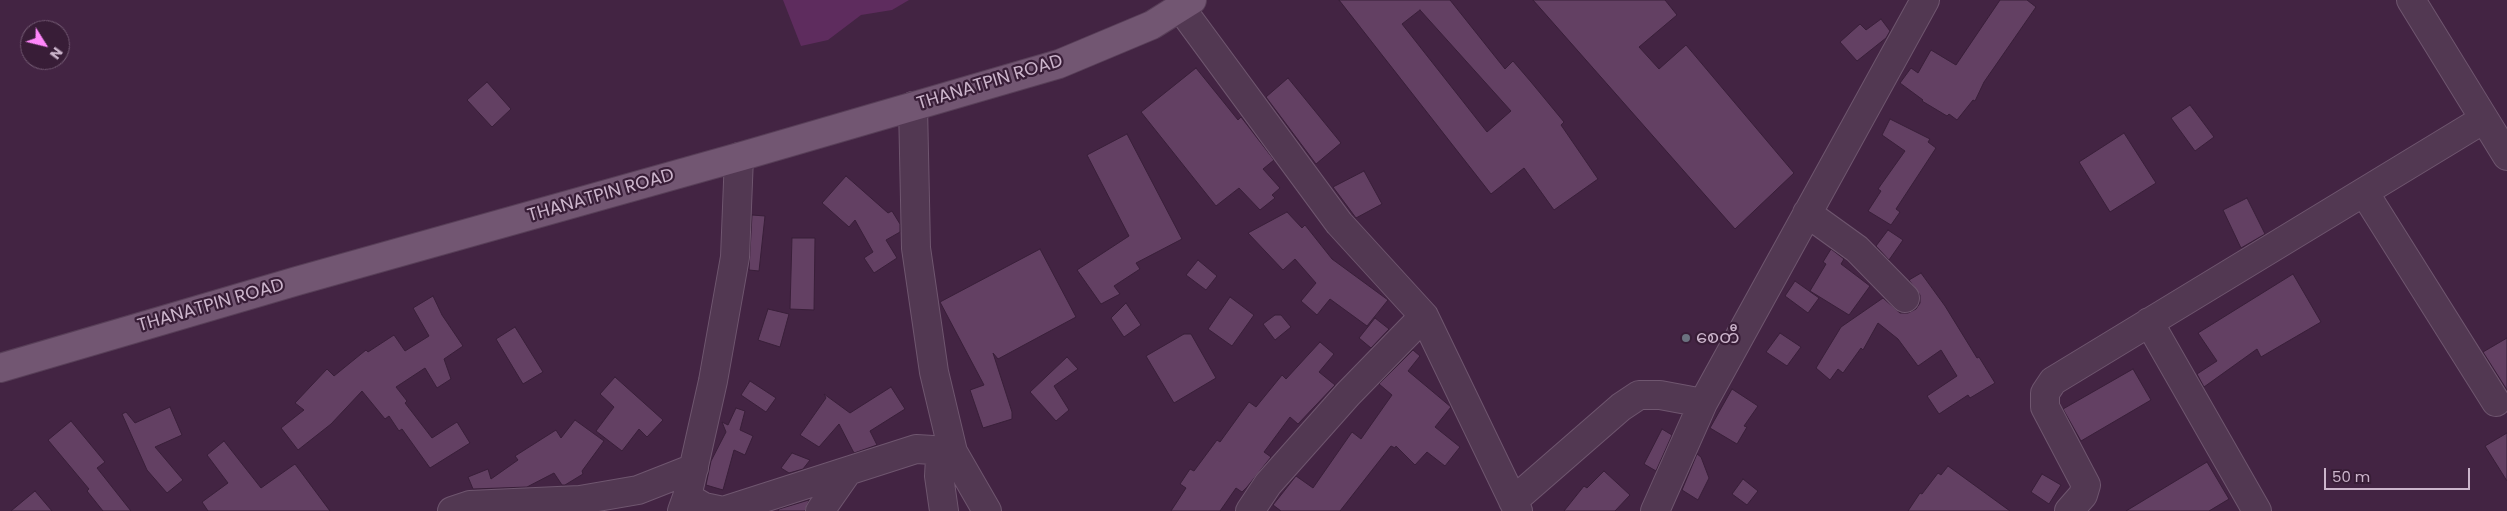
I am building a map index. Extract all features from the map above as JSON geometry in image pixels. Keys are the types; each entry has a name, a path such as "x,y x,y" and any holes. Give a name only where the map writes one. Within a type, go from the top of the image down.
{"main road":[{"name":"THANATPIN ROAD","path":"0,368 297,280 739,157 1059,64 1152,25 1186,4"}],"street":[{"path":"1656,511 1703,403 1925,0"},
{"path":"2415,1 2507,156"},
{"path":"1186,4 1339,222 1424,316 1515,506 1622,407 1639,395 1660,395 1703,403"},
{"path":"913,106 916,248 934,372 953,452 987,511"},
{"path":"2070,511 2078,504 2086,485 2045,407 2045,393 2052,381 2484,119"},
{"path":"739,157 735,257 713,381 684,504 723,511 916,449 933,450 940,458 939,476 944,511"},
{"path":"2364,192 2496,402"},
{"path":"1807,213 1857,249 1905,298"},
{"path":"1250,511 1268,484 1348,394 1424,316"},
{"path":"2150,322 2257,511"},
{"path":"452,511 470,505 580,500 628,492 694,468"},
{"path":"820,511 848,471"}],"shaded area":[{"path":"783,0 909,0 892,10 861,15 828,40 801,46"}],"building":[{"path":"1339,0 1450,0 1505,69 1513,61 1531,82 1564,122 1561,125 1598,179 1554,210 1524,168 1491,194","holes":["1420,10 1511,111 1487,132 1402,24"]},
{"path":"1533,0 1665,0 1677,15 1639,47 1659,69 1686,45 1794,173 1735,229"},
{"path":"2000,0 2027,0 2036,7 1984,82 1975,101 1973,100 1957,120 1922,101 1900,83 1911,68 1918,73 1931,50 1956,65"},
{"path":"1881,19 1890,31 1886,38 1857,61 1840,42 1860,24 1866,30"},
{"path":"1196,68 1238,120 1241,117 1274,160 1263,169 1280,188 1272,195 1275,198 1260,210 1239,188 1216,206 1141,112"},
{"path":"1288,78 1341,143 1316,164 1266,97"},
{"path":"487,82 511,109 492,127 467,100"},
{"path":"2190,105 2214,137 2195,151 2171,118"},
{"path":"1890,119 1930,139 1928,142 1936,148 1896,209 1900,212 1891,225 1868,211 1881,191 1878,189 1905,151 1882,135"},
{"path":"2124,133 2156,183 2110,212 2079,162"},
{"path":"1127,134 1182,239 1136,263 1140,269 1114,286 1120,294 1101,304 1077,270 1129,236 1087,155"},
{"path":"1364,171 1382,204 1356,218 1333,187"},
{"path":"846,176 888,213 892,211 900,224 900,232 886,240 897,258 874,273 864,258 873,252 855,220 849,227 822,203"},
{"path":"2247,198 2265,234 2241,248 2223,210"},
{"path":"1287,212 1302,228 1305,225 1332,259 1388,300 1367,326 1330,299 1317,315 1301,301 1316,283 1295,259 1283,270 1248,233"},
{"path":"752,215 765,216 759,271 749,270"},
{"path":"1888,230 1903,240 1889,260 1876,246"},
{"path":"792,238 815,238 814,310 790,309"},
{"path":"1040,249 1076,317 998,359 993,353 1012,412 1012,419 983,428 970,390 984,385 940,302"},
{"path":"1831,249 1844,259 1841,264 1870,286 1849,315 1810,291 1826,264 1823,262"},
{"path":"1198,260 1217,276 1206,290 1186,275"},
{"path":"1921,273 1995,383 1970,398 1968,395 1939,414 1927,396 1957,376 1941,350 1918,366 1898,339 1878,323 1863,350 1861,348 1843,373 1838,369 1830,380 1816,368 1841,327 1883,298 1900,313 1908,313 1916,309 1920,303 1920,295 1909,280"},
{"path":"2293,274 2321,322 2261,357 2257,349 2204,387 2197,374 2217,361 2198,333"},
{"path":"1795,281 1819,298 1808,313 1785,296"},
{"path":"433,296 442,315 463,346 444,359 451,379 437,388 425,368 396,387 407,401 405,403 432,438 457,422 470,443 430,468 402,429 399,431 389,416 385,419 362,391 331,424 298,450 281,428 304,410 295,403 327,369 334,376 366,350 368,352 394,335 405,351 429,336 413,308"},
{"path":"1230,297 1254,315 1232,346 1208,329"},
{"path":"1126,303 1141,325 1124,337 1111,318"},
{"path":"768,309 789,314 780,347 758,340"},
{"path":"1275,315 1281,315 1291,327 1275,340 1263,324"},
{"path":"1375,318 1389,329 1371,348 1359,338"},
{"path":"515,327 543,372 523,384 496,339"},
{"path":"1780,333 1801,347 1787,366 1766,352"},
{"path":"1184,334 1191,334 1216,378 1174,403 1146,356"},
{"path":"2507,338 2507,390 2483,352"},
{"path":"1320,342 1334,354 1319,372 1335,385 1298,424 1290,417 1264,452 1271,457 1247,487 1242,492 1236,488 1220,511 1171,511 1186,488 1180,484 1190,469 1194,471 1217,440 1220,442 1249,402 1256,407 1282,375 1286,379"},
{"path":"1413,350 1420,356 1408,371 1451,407 1435,427 1460,447 1445,466 1427,452 1415,465 1396,446 1395,448 1391,446 1340,511 1281,511 1273,505 1296,476 1313,488 1352,432 1361,439 1392,395 1379,384"},
{"path":"1067,357 1078,369 1054,386 1069,410 1056,421 1030,392"},
{"path":"2133,369 2151,400 2081,441 2063,409"},
{"path":"615,377 663,420 647,437 639,429 622,451 596,431 614,407 600,394"},
{"path":"750,381 776,398 766,412 741,395"},
{"path":"891,387 905,409 870,431 877,445 854,453 839,424 819,447 800,435 826,398 824,394 850,413"},
{"path":"1732,389 1758,406 1744,426 1747,427 1737,444 1710,428"},
{"path":"170,407 182,435 155,447 183,480 167,493 147,470 122,414 126,412 135,423"},
{"path":"736,408 745,411 740,430 753,436 745,455 734,450 723,490 706,485 711,461 726,432 722,422 728,425"},
{"path":"575,420 604,441 582,471 583,474 565,485 562,485 554,473 527,487 473,489 468,477 488,469 491,479 518,460 515,456 556,430 561,438"},
{"path":"71,421 105,462 97,468 131,511 103,511 87,491 89,489 48,440"},
{"path":"1662,429 1672,435 1656,471 1644,464"},
{"path":"2507,433 2507,481 2485,446"},
{"path":"224,441 261,488 295,464 330,511 208,511 202,502 228,483 207,455"},
{"path":"792,453 810,460 803,469 789,473 781,468"},
{"path":"1697,454 1701,457 1709,478 1698,500 1682,490"},
{"path":"2207,462 2229,499 2209,511 2126,511"},
{"path":"1948,466 2010,511 1908,511 1920,493 1922,494 1938,473 1941,475"},
{"path":"1604,471 1630,495 1615,511 1564,511 1584,486 1587,488"},
{"path":"2042,474 2061,485 2049,504 2031,492"},
{"path":"1743,479 1758,491 1747,505 1732,494"},
{"path":"35,491 52,511 11,511"},
{"path":"809,500 805,511 778,511 779,509"}],"place":[{"name":"စေတီ","path":"1686,338"}]}
